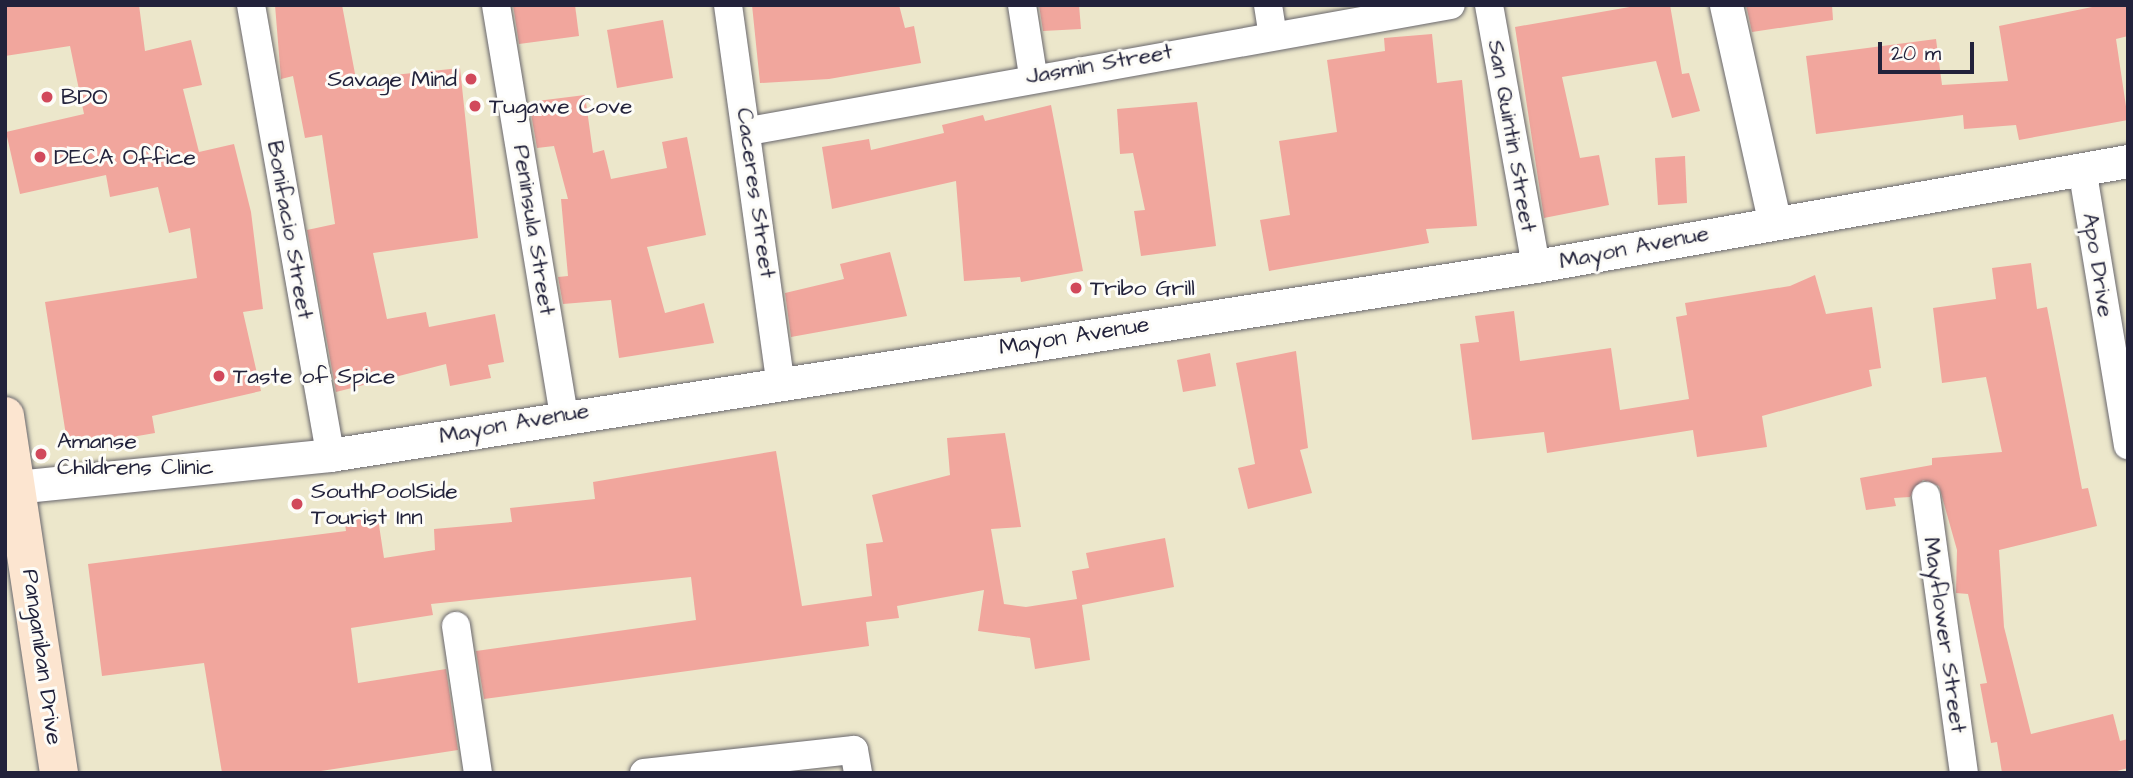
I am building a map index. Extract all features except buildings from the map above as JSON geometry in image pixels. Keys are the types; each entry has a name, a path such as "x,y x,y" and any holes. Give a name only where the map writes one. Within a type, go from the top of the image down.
{"main road":[{"name":"Panganiban Drive","path":"5,416 59,773"}],"street":[{"name":"Bonifacio Street","path":"251,5 330,455"},
{"name":"Peninsula Street","path":"496,5 564,414"},
{"name":"Caceres Street","path":"728,5 749,131 780,381"},
{"path":"1022,5 1033,75"},
{"path":"1268,5 1273,35"},
{"name":"Jasmin Street","path":"749,131 1033,75 1451,5"},
{"name":"San Quintin Street","path":"1489,5 1536,266"},
{"path":"1726,5 1774,220"},
{"name":"Mayon Avenue","path":"16,487 330,455 564,414 1536,266 1774,220 2128,161"},
{"name":"Apo Drive","path":"2082,168 2128,445"},
{"name":"Mayflower Street","path":"1926,496 1964,773"},
{"path":"456,626 478,773"},
{"path":"644,773 854,750 858,773"}],"place":[{"name":"Savage Mind","path":"471,79"},
{"name":"BDO","path":"47,97"},
{"name":"Tugawe Cove","path":"475,106"},
{"name":"DECA Office","path":"40,157"},
{"name":"Tribo Grill","path":"1076,288"},
{"name":"Taste of Spice","path":"219,376"},
{"name":"Amanse Childrens Clinic","path":"41,454"},
{"name":"SouthPoolSide Tourist Inn","path":"297,504"}]}
